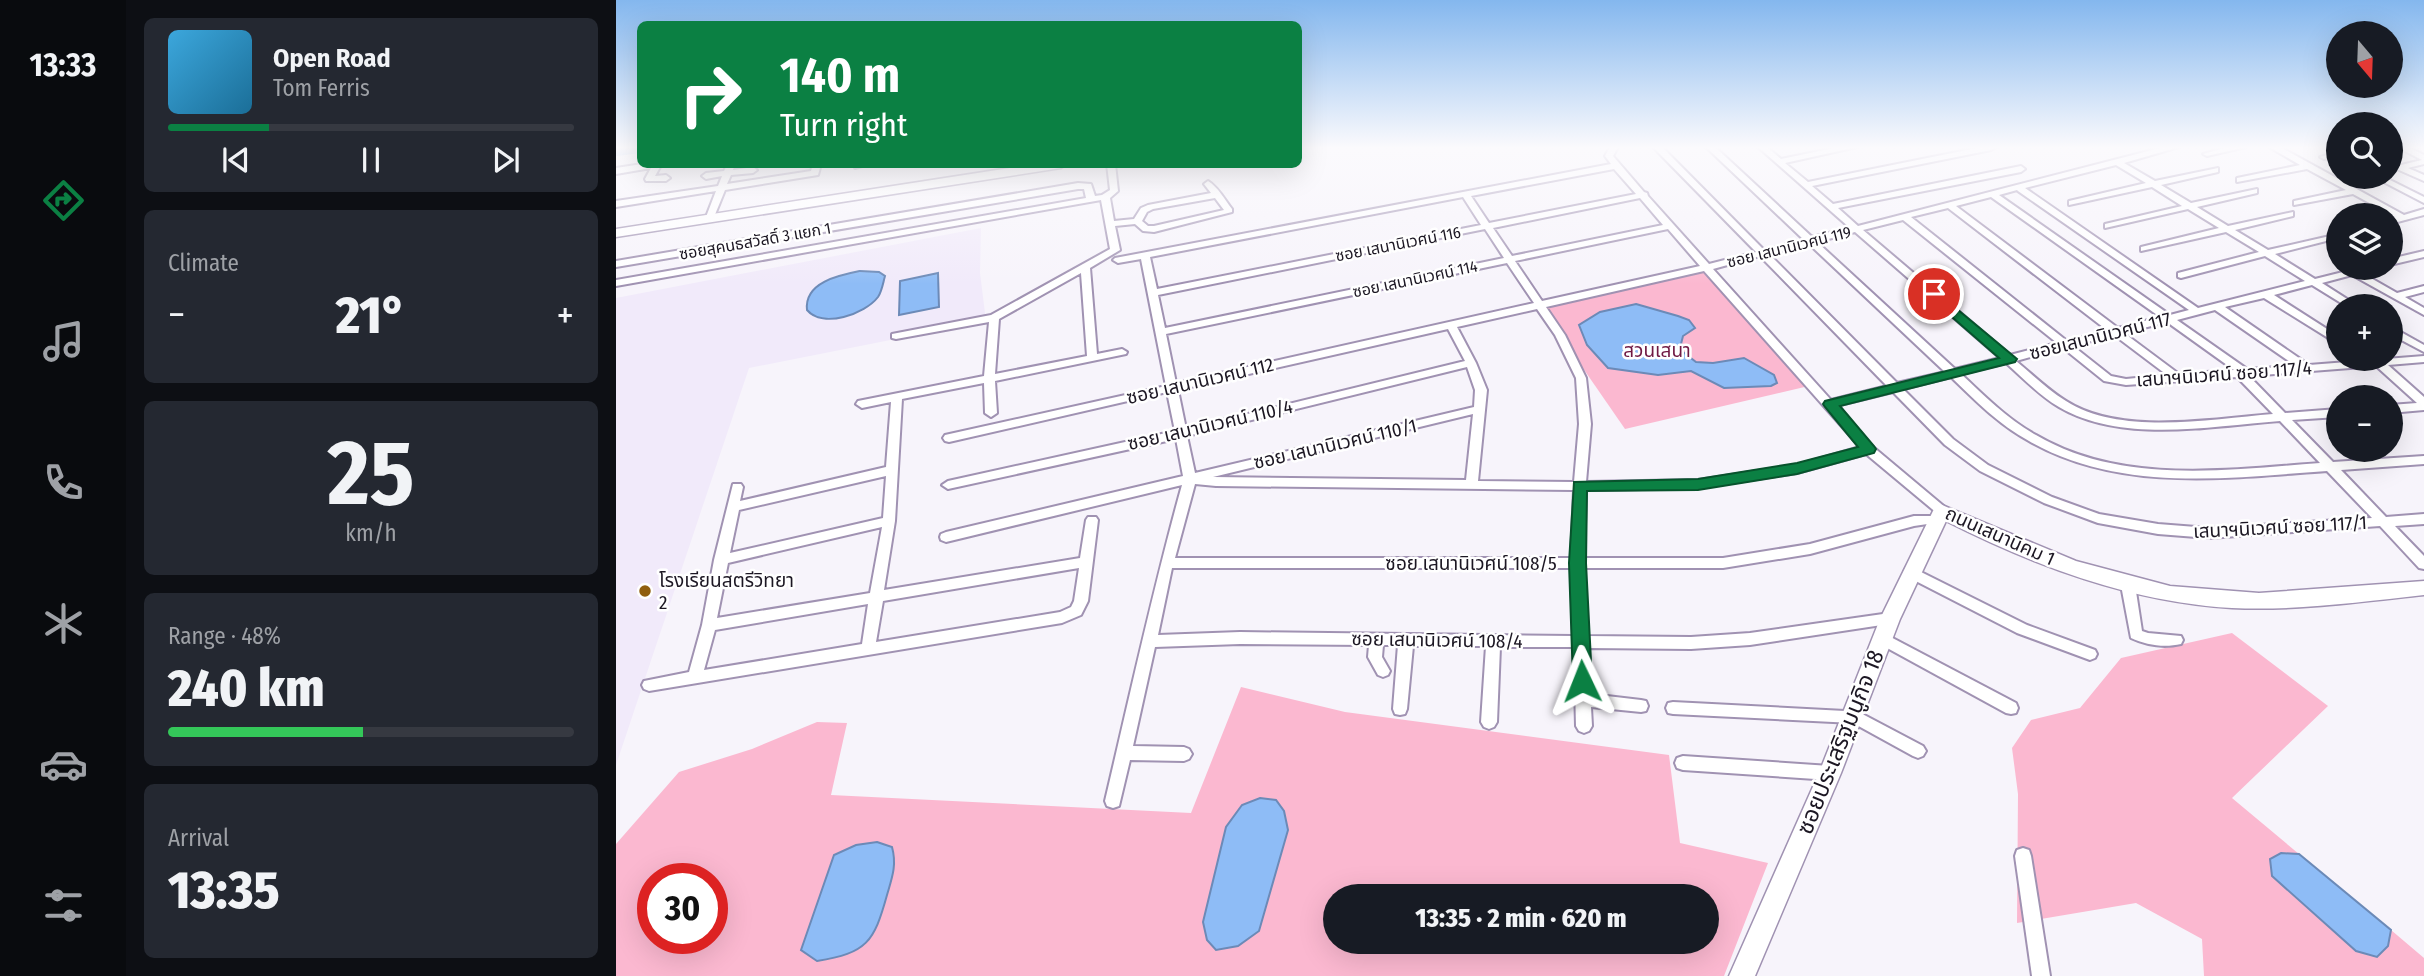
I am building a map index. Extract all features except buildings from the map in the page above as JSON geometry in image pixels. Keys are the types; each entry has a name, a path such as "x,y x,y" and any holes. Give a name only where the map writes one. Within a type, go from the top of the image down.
{"street":[{"path":"616,204 696,193"},
{"path":"710,217 720,193"},
{"path":"616,233 872,193"},
{"name":"ซอยสุคนธสวัสดิ์ 3 แยก 1","path":"616,264 1040,193"},
{"name":"ซอยสุคนธสวัสดิ์ 3 แยก 1","path":"1090,193 1091,199"},
{"path":"616,284 1105,197 1112,193"},
{"path":"1112,224 1137,221 1146,229 1154,229 1223,215 1228,209 1215,193"},
{"path":"1118,260 1479,193"},
{"name":"ถนนเสนานิคม 1","path":"1641,193 1868,449 1939,515 2075,569 2128,585 2206,599 2263,601 2424,588"},
{"name":"เสนาฯนิเวศน์ ซอย 117/1","path":"1702,193 1949,442 1984,468 2016,485 2098,518 2188,533 2424,519"},
{"path":"1758,193 2019,432 2063,454 2119,471 2169,475 2424,460"},
{"path":"1814,193 2062,404 2100,420 2125,425 2161,426 2326,413"},
{"path":"1832,207 1904,193"},
{"name":"ซอย เสนานิเวศน์ 119","path":"1647,281 2003,193"},
{"path":"2027,193 2196,311"},
{"path":"2072,203 2117,193"},
{"path":"2168,193 2334,294"},
{"path":"2108,226 2247,193"},
{"path":"2297,203 2346,193"},
{"path":"2356,193 2404,218 2424,212"},
{"path":"1137,221 1144,210 1152,207 1217,195"},
{"path":"1466,195 1560,335 1581,378 1585,424 1577,563 1584,726"},
{"name":"ซอย เสนานิเวศน์ 116","path":"1151,293 1643,195"},
{"path":"1994,195 2242,373 2424,564"},
{"path":"896,336 993,318 1115,250 1105,197"},
{"path":"1951,206 2177,378"},
{"path":"2144,249 2290,214"},
{"path":"1905,217 2063,345"},
{"name":"ซอย เสนานิเวศน์ 114","path":"1160,332 1671,226"},
{"path":"2181,275 2326,238"},
{"path":"2403,259 2424,254"},
{"path":"1113,801 1167,563 1190,479 1144,256"},
{"path":"649,278 656,258"},
{"path":"1085,268 1093,357"},
{"name":"ซอยเสนานิเวศน์ 117","path":"1830,404 2326,279"},
{"path":"2369,280 2393,294"},
{"name":"ซอย เสนานิเวศน์ 112","path":"949,438 1647,281"},
{"path":"2403,294 2424,289"},
{"path":"2265,294 2326,333"},
{"path":"2403,300 2424,312"},
{"path":"2216,306 2307,368"},
{"path":"991,413 989,377 993,318"},
{"path":"1452,326 1481,390 1472,484"},
{"path":"2403,337 2424,349"},
{"name":"เสนาฯนิเวศน์ ซอย 117/4","path":"2063,345 2108,379 2126,382 2326,366"},
{"path":"862,404 1122,352"},
{"name":"เสนาฯนิเวศน์ ซอย 117/4","path":"2403,360 2424,359"},
{"name":"ซอย เสนานิเวศน์ 110/4","path":"948,485 1471,363"},
{"path":"2384,371 2423,402"},
{"path":"868,648 889,521 897,397"},
{"path":"2403,406 2423,402"},
{"name":"ซอย เสนานิเวศน์ 110/1","path":"946,537 1480,409"},
{"path":"1190,479 1216,482 1580,486 1708,483 1797,469 1868,449"},
{"path":"733,507 893,470"},
{"path":"695,676 709,625 737,487"},
{"name":"ซอย เสนานิเวศน์ 108/5","path":"1167,563 1723,563 1810,549 1939,515"},
{"name":"ซอยประเสริฐมนูกิจ 18","path":"1742,976 1830,773 1850,716 1911,572 1939,515"},
{"path":"649,685 1062,617 1076,611 1081,601 1092,520"},
{"path":"721,560 889,521"},
{"path":"709,625 1086,562"},
{"path":"1911,572 2009,623 2090,654"},
{"path":"2128,585 2136,634 2147,639 2176,640"},
{"path":"1887,629 2011,708"},
{"name":"ซอย เสนานิเวศน์ 108/4","path":"1149,641 1240,638 1691,643 1887,629"},
{"path":"1377,640 1375,657 1383,671"},
{"path":"1400,709 1406,640"},
{"path":"1489,722 1493,641"},
{"path":"1583,701 1641,706"},
{"path":"1673,708 1850,716 1918,751"},
{"path":"1124,752 1184,754"},
{"path":"1683,764 1830,773"},
{"path":"2024,856 2041,976"}],"shaded area":[{"name":"โรงเรียนสตรีวิทยา 2","path":"981,228 980,273 986,321 749,368 616,765 616,298"}],"green space":[{"name":"สวนเสนา","path":"1708,267 1813,385 1625,429 1540,306"},
{"path":"2232,633 2328,706 2232,798 2299,854 2281,853 2388,946 2391,930 2424,958 2424,976 2204,976 2202,939 2136,903 2017,923 2018,794 2012,748 2031,720 2080,708 2121,658"},
{"path":"1241,687 1345,712 1669,755 1680,843 1768,863 1724,976 616,976 616,844 679,772 752,749 817,722 847,723 831,795 1191,813"}],"water":[{"path":"860,271 879,272 885,276 879,295 864,309 833,319 814,316 807,310 808,300 817,286"},
{"path":"938,273 939,307 899,315 900,281"},
{"path":"1636,304 1689,320 1695,328 1683,336 1681,344 1683,352 1696,362 1713,363 1744,358 1774,375 1777,383 1771,386 1724,388 1691,371 1658,375 1608,368 1587,345 1579,325 1600,312"},
{"path":"1260,798 1276,800 1284,811 1288,830 1259,931 1238,946 1216,950 1207,940 1203,922 1226,827 1242,805"},
{"path":"877,842 892,847 894,860 892,877 878,924 866,943 858,949 817,961 801,950 834,855 856,845"},
{"path":"2281,853 2299,854 2391,930 2388,946 2377,957 2356,951 2272,876 2270,859"}],"place":[{"name":"โรงเรียนสตรีวิทยา 2","path":"645,591"}],"route":[{"path":"1582,681 1577,563 1580,486 1698,484 1797,469 1868,449 1830,404 2010,359 1934,294"}]}
